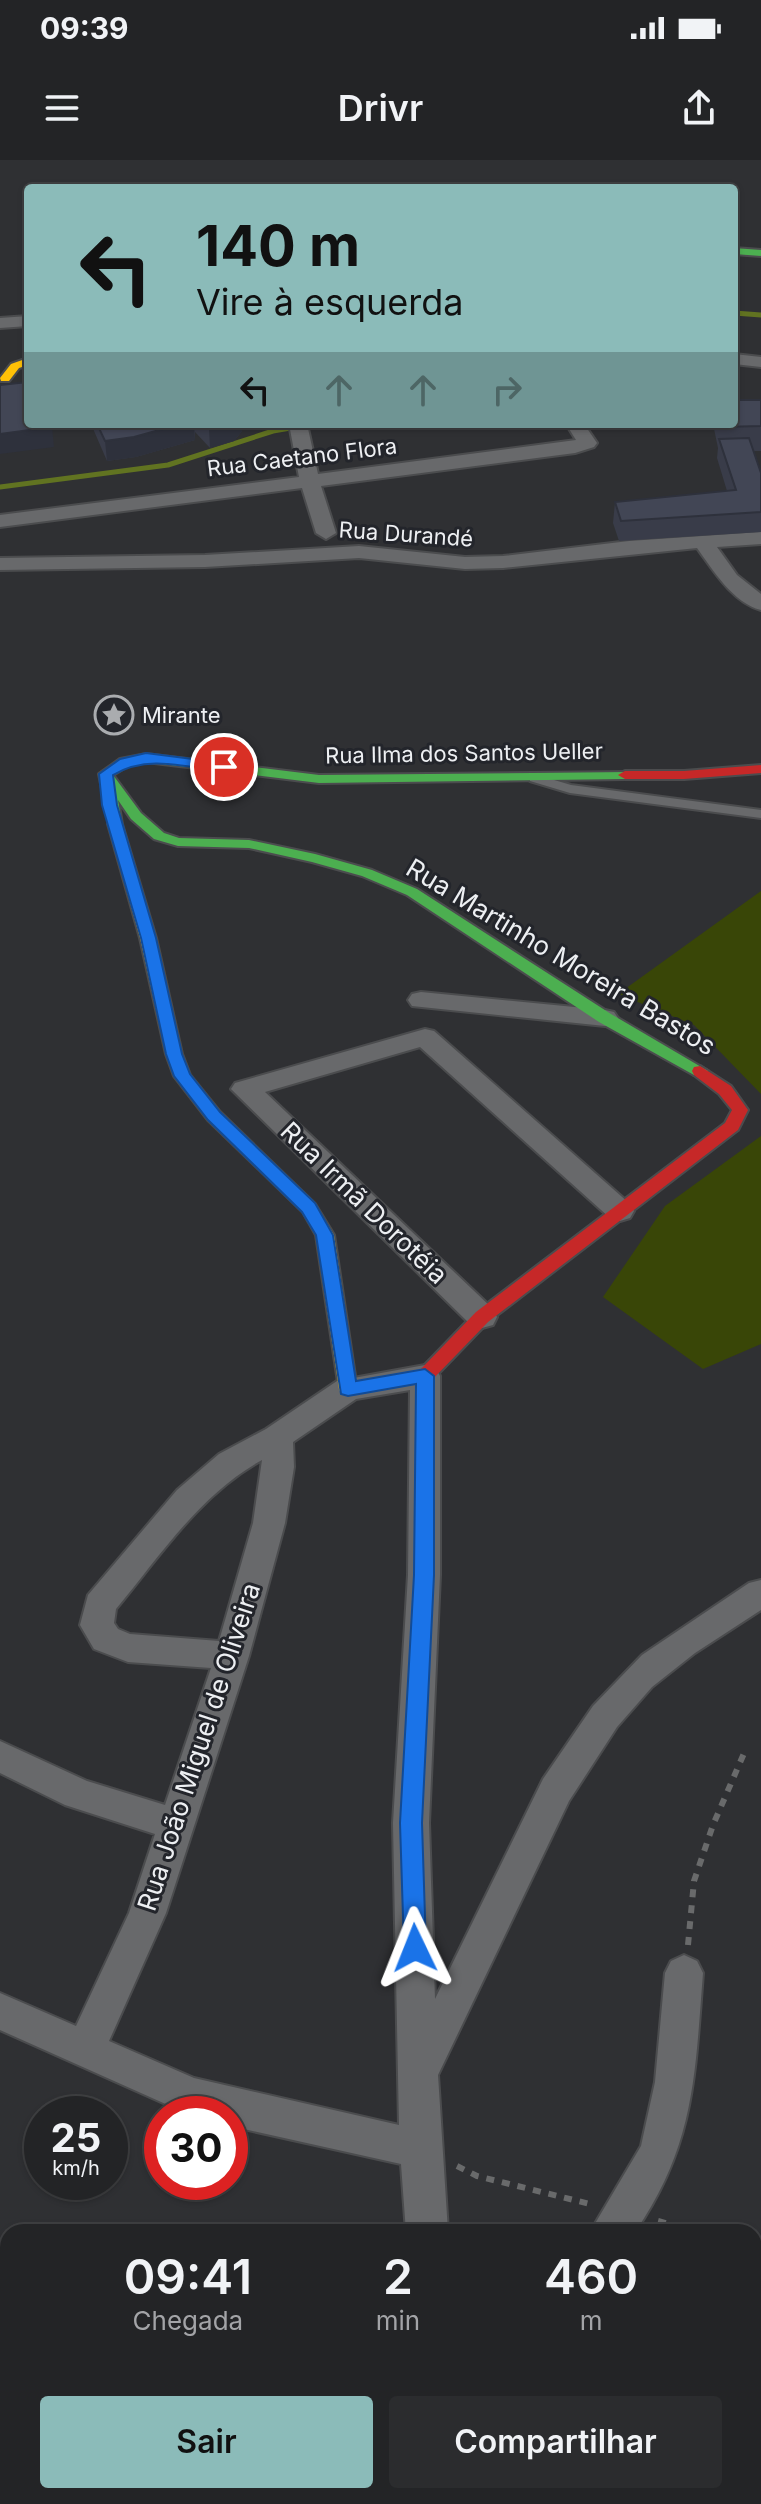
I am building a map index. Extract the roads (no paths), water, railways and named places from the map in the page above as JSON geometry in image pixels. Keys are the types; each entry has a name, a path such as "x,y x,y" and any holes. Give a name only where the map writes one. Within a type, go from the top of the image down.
{"street":[{"path":"738,251 761,253"},
{"path":"738,258 761,260"},
{"path":"0,323 24,321"},
{"path":"738,359 761,362"},
{"path":"8,389 15,366 24,363"},
{"path":"299,428 309,480 326,533"},
{"name":"Rua Caetano Flora","path":"0,521 575,447 587,443 578,428"},
{"name":"Rua Durandé","path":"0,564 205,561 359,552 465,563 503,562 629,547 761,538"},
{"path":"703,542 730,579 761,604"},
{"name":"Rua Ilma dos Santos Ueller","path":"106,774 125,762 146,758 319,779 521,774 684,775 761,769"},
{"path":"106,774 109,805 148,938 174,1054 182,1076 214,1116 309,1208 325,1235 348,1389"},
{"name":"Rua Martinho Moreira Bastos","path":"106,774 136,816 159,836 178,842 249,844 367,873 412,892 605,1018 692,1064 725,1090 740,1110 732,1126 482,1317 425,1376"},
{"path":"421,1000 605,1018"},
{"name":"Rua Irmã Dorotéia","path":"482,1317 245,1089 425,1037 620,1211"},
{"path":"232,1656 128,1648 106,1639 97,1625 100,1605 188,1499 230,1463 277,1437 348,1389 425,1376 424,1575 411,1823 420,2149 426,2224"},
{"name":"Rua João Miguel de Oliveira","path":"86,2048 147,1913 232,1656 269,1523 278,1467 277,1437"},
{"path":"419,2073 556,1790 581,1751 639,1678 675,1649 761,1593"},
{"path":"0,1756 78,1794 175,1824"},
{"path":"617,2222 643,2186 661,2147 673,2091 684,1973"},
{"path":"0,2011 190,2096 239,2110 420,2149"}],"lane":[{"path":"521,774 570,789 761,814"}],"waterway":[{"path":"738,313 761,315"},
{"path":"0,487 168,465 291,428"}],"place":[{"name":"Mirante","path":"114,715"}]}
